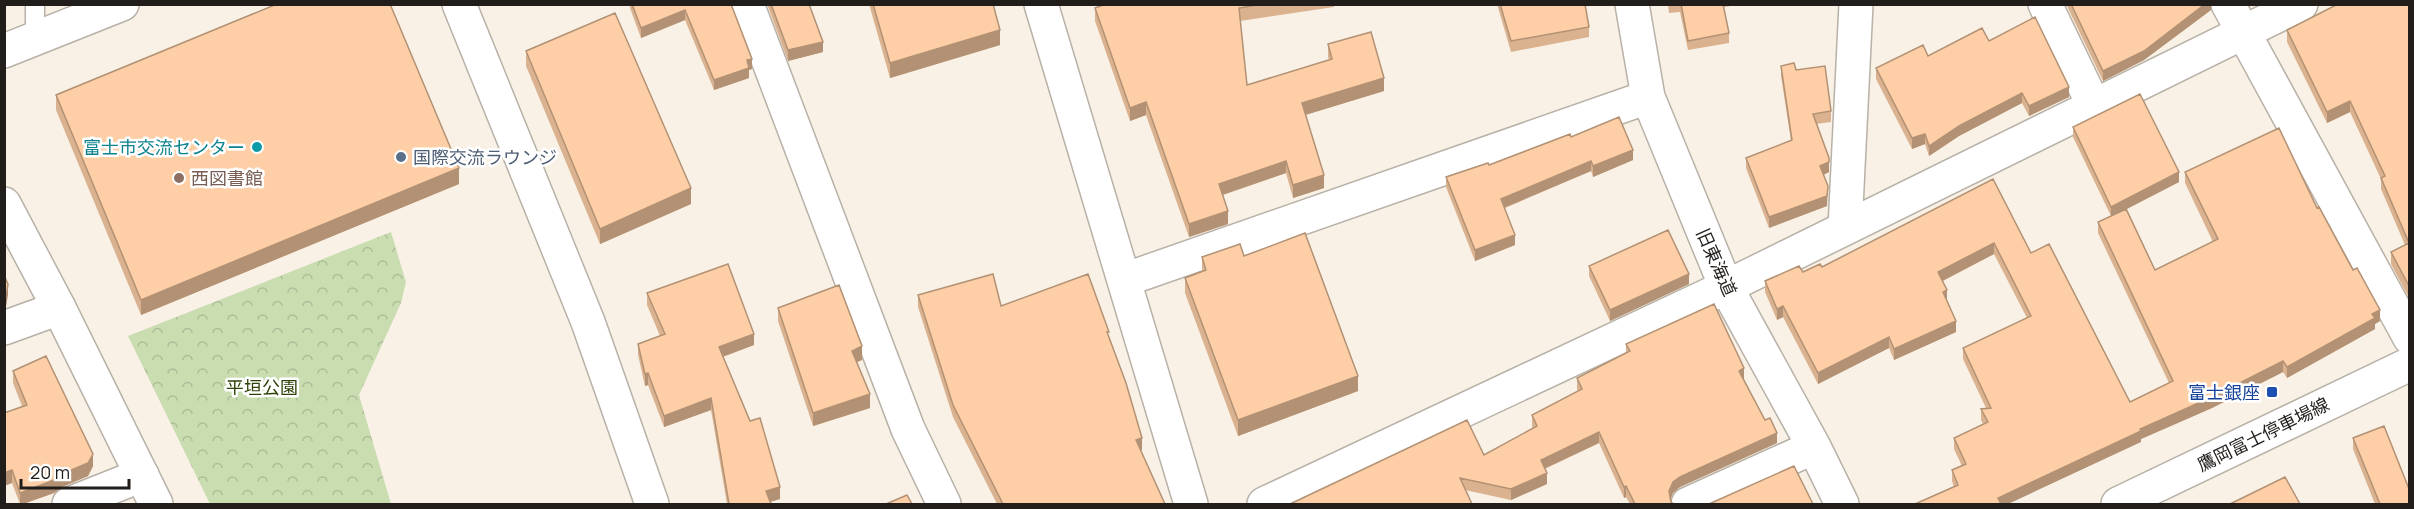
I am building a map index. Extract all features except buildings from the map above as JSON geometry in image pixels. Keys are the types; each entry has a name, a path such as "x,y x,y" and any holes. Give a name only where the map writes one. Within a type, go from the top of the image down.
{"street":[{"path":"4,51 122,4"},
{"path":"459,4 588,322 652,504"},
{"path":"747,4 908,429 944,504"},
{"path":"1041,4 1191,504"},
{"name":"旧東海道","path":"1632,4 1648,97 1726,287 1814,447 1842,504"},
{"path":"1845,228 1856,4"},
{"path":"2045,4 2094,106"},
{"path":"2228,4 2409,338"},
{"path":"1264,504 1726,287 2301,4"},
{"path":"1124,280 1648,97"},
{"path":"4,204 59,308 156,504"},
{"path":"4,328 59,308"},
{"name":"鷹岡富士停車場線","path":"2118,504 2409,364"},
{"path":"1688,504 1814,447"},
{"path":"69,504 142,475"}],"lane":[{"path":"35,4 35,38"}],"green space":[{"name":"平垣公園","path":"391,232 406,282 401,303 359,395 391,504 210,504 128,336"}],"place":[{"name":"富士市交流センター","path":"257,147"},
{"name":"国際交流ラウンジ","path":"401,157"},
{"name":"西図書館","path":"179,178"},
{"name":"富士銀座","path":"2272,392"}]}
